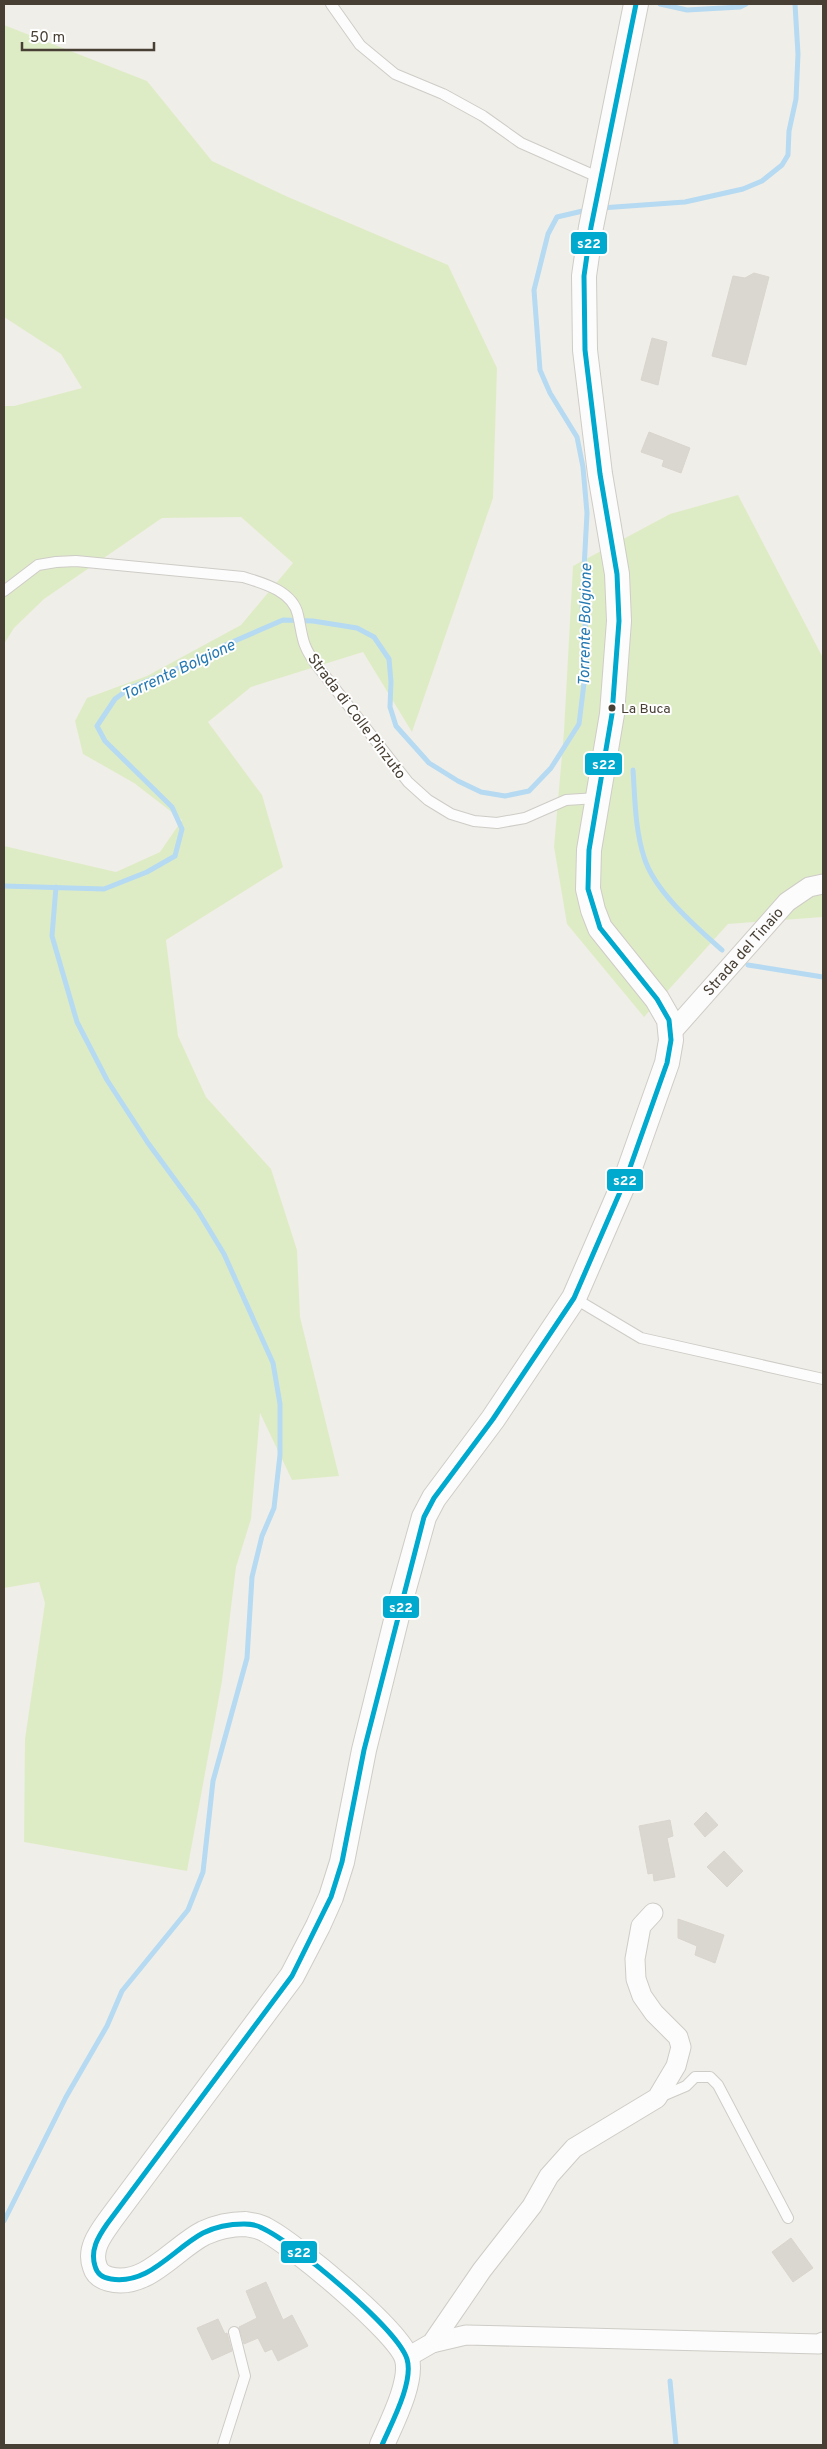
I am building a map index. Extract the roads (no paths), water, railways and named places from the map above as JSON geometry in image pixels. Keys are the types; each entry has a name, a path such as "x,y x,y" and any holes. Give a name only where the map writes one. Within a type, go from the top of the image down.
{"street":[{"path":"382,2445 406,2383 408,2370 406,2358 400,2345 376,2318 295,2250 258,2226 234,2224 213,2229 188,2243 146,2274 126,2280 113,2280 100,2274 94,2266 93,2252 96,2241 110,2219 292,1976 318,1926 331,1897 342,1862 367,1740 402,1596 424,1517 434,1498 493,1419 574,1298 627,1176 667,1063 671,1033 669,1020 663,1006 607,939 593,910 587,872 597,798 613,707 619,621 617,574 600,474 585,350 584,276 600,178 636,4"},
{"name":"Strada del Tinaio","path":"671,1033 787,902 809,887 823,884"},
{"path":"432,2343 482,2270 532,2206 548,2176 574,2148 657,2098 676,2066 681,2047 678,2037 654,2013 642,1996 636,1979 634,1958 641,1926 653,1913"},
{"path":"406,2358 432,2343 466,2335 819,2344 823,2342"}],"lane":[{"path":"331,4 360,45 395,74 443,94 483,116 521,143 600,178"},
{"name":"Strada di Colle Pinzuto","path":"4,591 38,565 76,561 243,577 268,584 291,600 298,614 300,636 306,651 408,782 428,800 451,814 474,821 497,823 525,818 566,800 597,798"},
{"path":"574,1298 642,1338 823,1379"},
{"path":"657,2098 686,2086 695,2077 710,2078 718,2085 788,2218"},
{"path":"223,2445 245,2376 234,2332"}],"waterway":[{"path":"660,4 687,10 740,7 746,4"},
{"name":"Torrente Bolgione","path":"601,208 685,202 743,189 762,181 782,165 788,155 789,131 796,99 798,54 795,4"},
{"name":"Torrente Bolgione","path":"4,886 104,889 147,872 175,856 182,829 172,807 105,741 97,726 115,699 130,688 207,656 223,646 283,620 313,621 357,628 374,637 389,659 391,682 390,707 396,726 429,763 458,781 481,792 505,796 529,791 551,768 579,724 586,667 587,636 582,607 587,513 583,467 577,437 550,393 540,370 534,290 548,234 557,217 587,210"},
{"path":"633,770 639,836 649,870 677,908 722,950"},
{"path":"4,2221 66,2097 107,2026 122,1991 188,1910 203,1872 213,1781 247,1658 252,1577 262,1536 274,1508 280,1455 280,1404 273,1363 224,1254 198,1211 148,1143 107,1080 77,1022 52,936 56,887"},
{"path":"748,965 823,977"},
{"path":"670,2381 676,2445"}],"place":[{"name":"La Buca","path":"612,708"}]}
